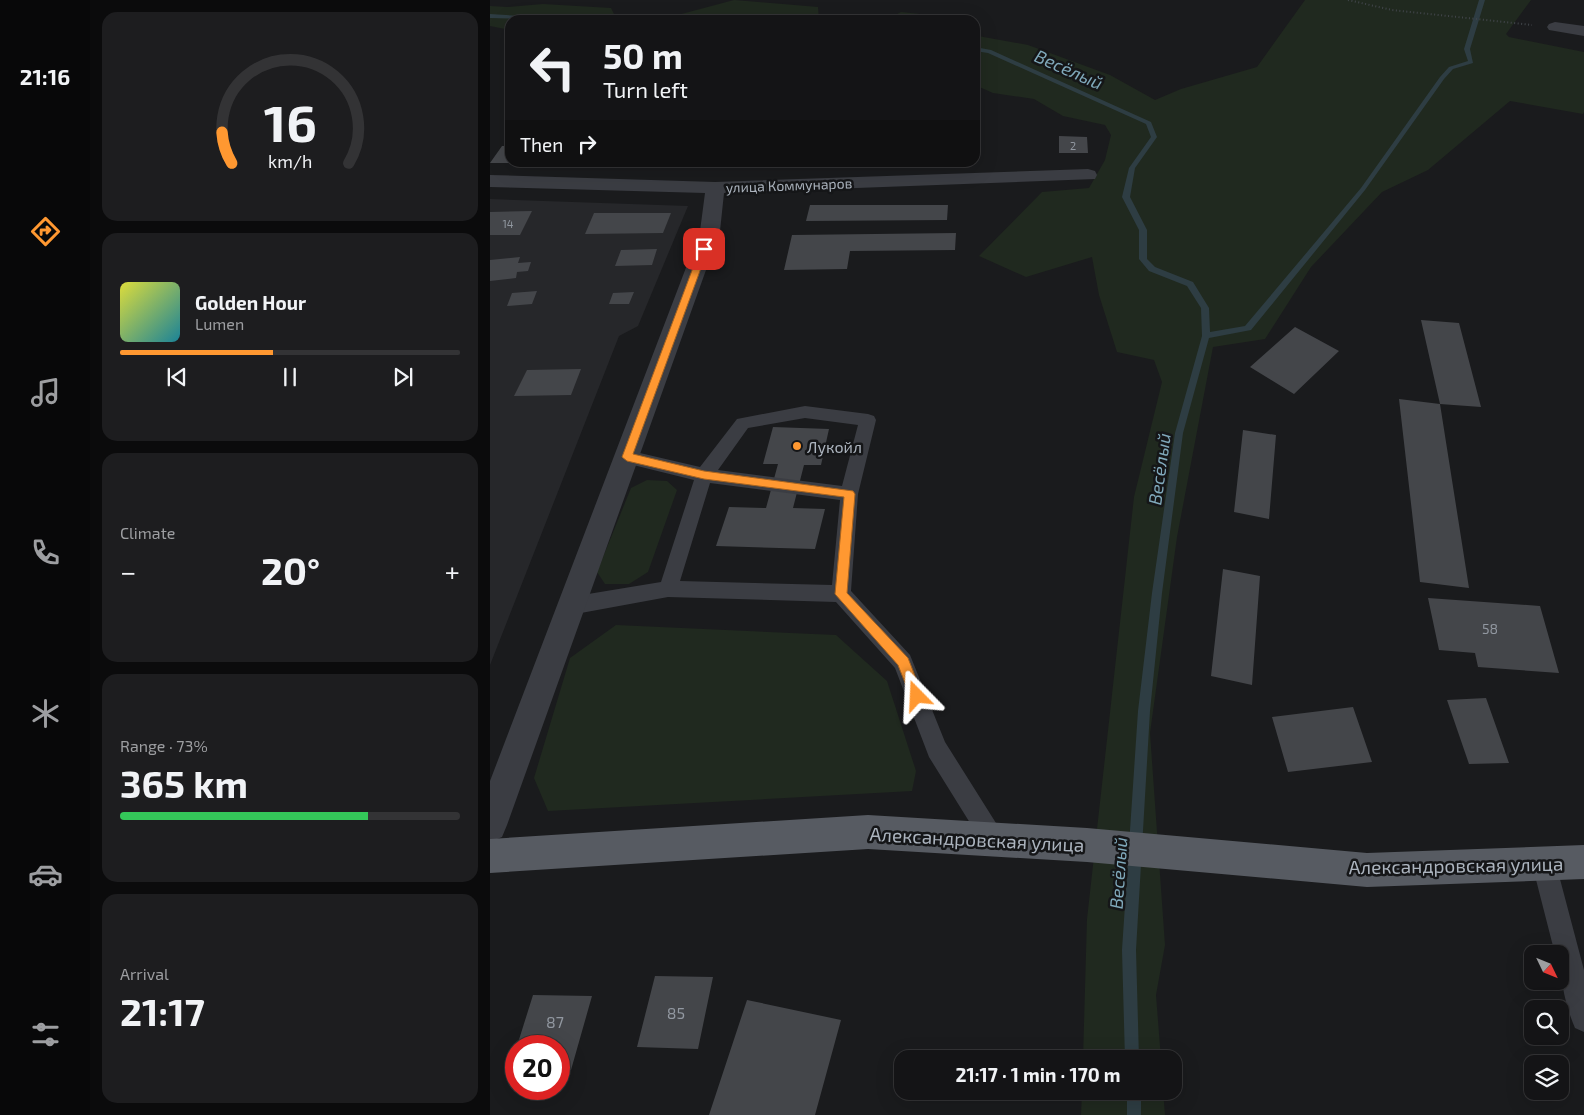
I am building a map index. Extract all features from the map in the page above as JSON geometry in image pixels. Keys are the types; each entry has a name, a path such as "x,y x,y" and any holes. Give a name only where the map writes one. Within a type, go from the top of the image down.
{"main road":[{"name":"Александровская улица","path":"490,856 868,832 1087,845 1367,870 1584,862"}],"street":[{"path":"1555,26 1584,31"},
{"name":"улица Коммунаров","path":"490,181 715,188 1088,175"},
{"path":"490,825 710,231 715,188"}],"lane":[{"path":"668,588 704,475 743,422 805,412 868,420 849,494 841,594"},
{"path":"627,457 704,475 849,494"},
{"path":"570,606 668,588 841,594 903,662 937,749 993,840"},
{"path":"1544,864 1584,1019"}],"path":[{"path":"1348,0 1392,10 1465,19 1555,26"}],"shaded area":[{"path":"490,199 688,206 638,326 619,336 490,665"}],"green space":[{"path":"734,0 818,7 819,15 678,15"},
{"path":"1305,0 1531,0 1506,34 1509,37 1584,52 1583,114 1510,101 1428,170 1382,192 1311,267 1265,339 1213,347 1177,537 1150,733 1165,945 1156,995 1160,1050 1083,1050 1087,919 1134,497 1162,382 1154,360 1117,352 1099,295 1092,257 1026,277 979,256 1042,192 1089,188 1105,160 1111,135 1105,125 1063,116 1034,99 993,93 980,87 980,36 1028,45 1110,75 1155,100 1181,89 1257,67"},
{"path":"543,4 611,8 614,15 505,15 505,29 490,26 490,6 507,7"},
{"path":"901,12 930,15 895,15"},
{"path":"647,480 667,481 677,490 648,572 629,584 605,584 597,572 631,488"},
{"path":"616,625 836,635 887,681 916,771 912,791 548,811 534,778 570,658"},
{"path":"1082,1100 1164,1100 1165,1115 1081,1115"}],"building":[{"path":"1059,136 1087,137 1088,153 1059,153"},
{"path":"502,146 505,146 505,163 490,163"},
{"path":"810,205 948,205 947,220 806,221"},
{"path":"532,211 520,235 490,235 490,212"},
{"path":"594,213 671,213 663,233 585,234"},
{"path":"956,233 955,250 850,251 847,269 784,270 792,235"},
{"path":"657,249 652,265 615,266 621,250"},
{"path":"520,257 518,263 531,262 528,271 517,272 516,278 490,281 490,260"},
{"path":"537,291 532,304 507,306 512,293"},
{"path":"634,292 629,304 609,304 613,293"},
{"path":"1421,320 1459,323 1481,407 1440,404"},
{"path":"1295,327 1339,351 1294,394 1250,367"},
{"path":"581,369 571,395 514,396 527,370"},
{"path":"1399,399 1440,404 1469,588 1420,582"},
{"path":"773,427 829,429 821,465 804,465 793,508 825,509 815,549 716,546 729,507 766,508 778,464 763,464"},
{"path":"1243,430 1276,435 1269,519 1234,512"},
{"path":"1223,569 1260,576 1252,685 1211,676"},
{"path":"1428,598 1540,606 1559,673 1478,667 1475,653 1439,650"},
{"path":"1486,698 1509,763 1469,764 1447,700"},
{"path":"1353,707 1372,762 1288,772 1272,717"},
{"path":"655,976 713,977 698,1049 637,1047"},
{"path":"533,995 592,996 571,1070 570,1035 520,1035"},
{"path":"747,1000 841,1020 815,1115 709,1115"}],"waterway":[{"path":"1206,336 1248,328 1363,189 1442,78 1451,68 1471,62 1467,49 1482,0"},
{"name":"Весёлый","path":"490,16 505,17"},
{"name":"Весёлый","path":"980,50 989,51 1149,123 1154,137 1132,168 1126,197 1143,230 1143,259 1152,269 1190,284 1205,308 1206,336"},
{"name":"Весёлый","path":"1132,1050 1129,950 1144,711 1157,593 1179,433 1206,336"},
{"name":"Весёлый","path":"1134,1100 1134,1115"}],"place":[{"name":"Лукойл","path":"797,446"}],"route":[{"path":"704,249 627,457 704,475 849,494 841,594 903,662 917,696"}]}
